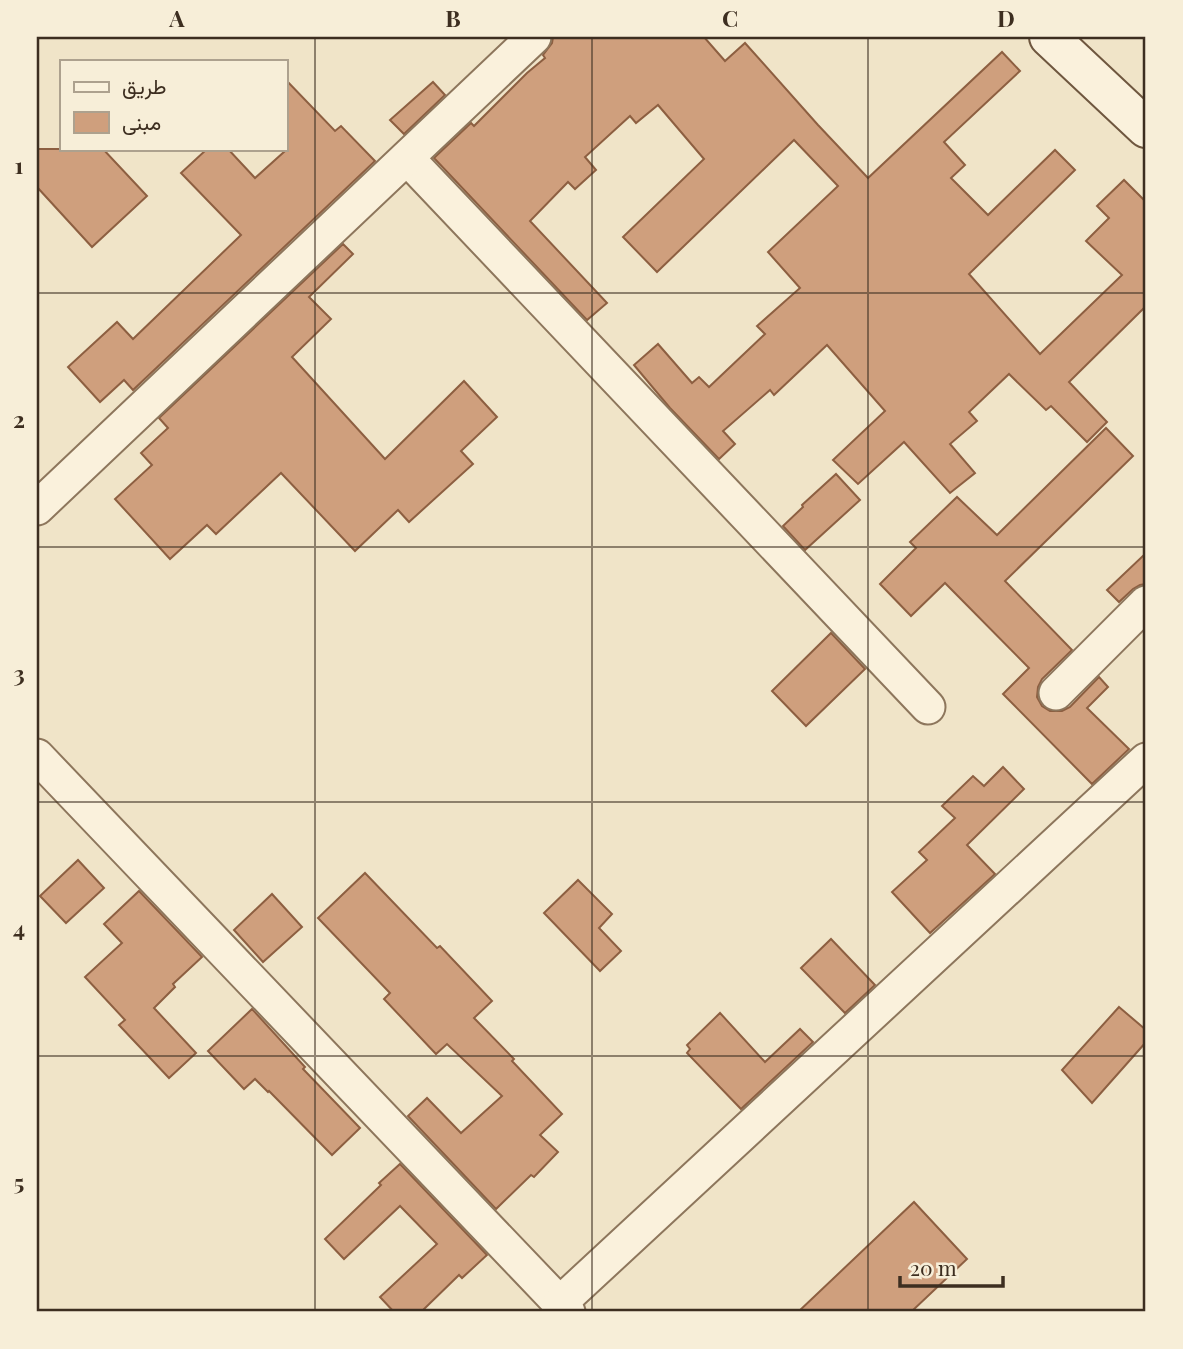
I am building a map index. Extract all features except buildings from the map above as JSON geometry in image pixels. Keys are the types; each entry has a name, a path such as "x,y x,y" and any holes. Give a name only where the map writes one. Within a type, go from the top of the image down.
{"main road":[{"path":"1049,37 1146,128"}],"street":[{"path":"37,508 534,37"},
{"path":"407,158 928,707"},
{"path":"1056,693 1146,603"},
{"path":"37,756 564,1308 1146,760"}]}
